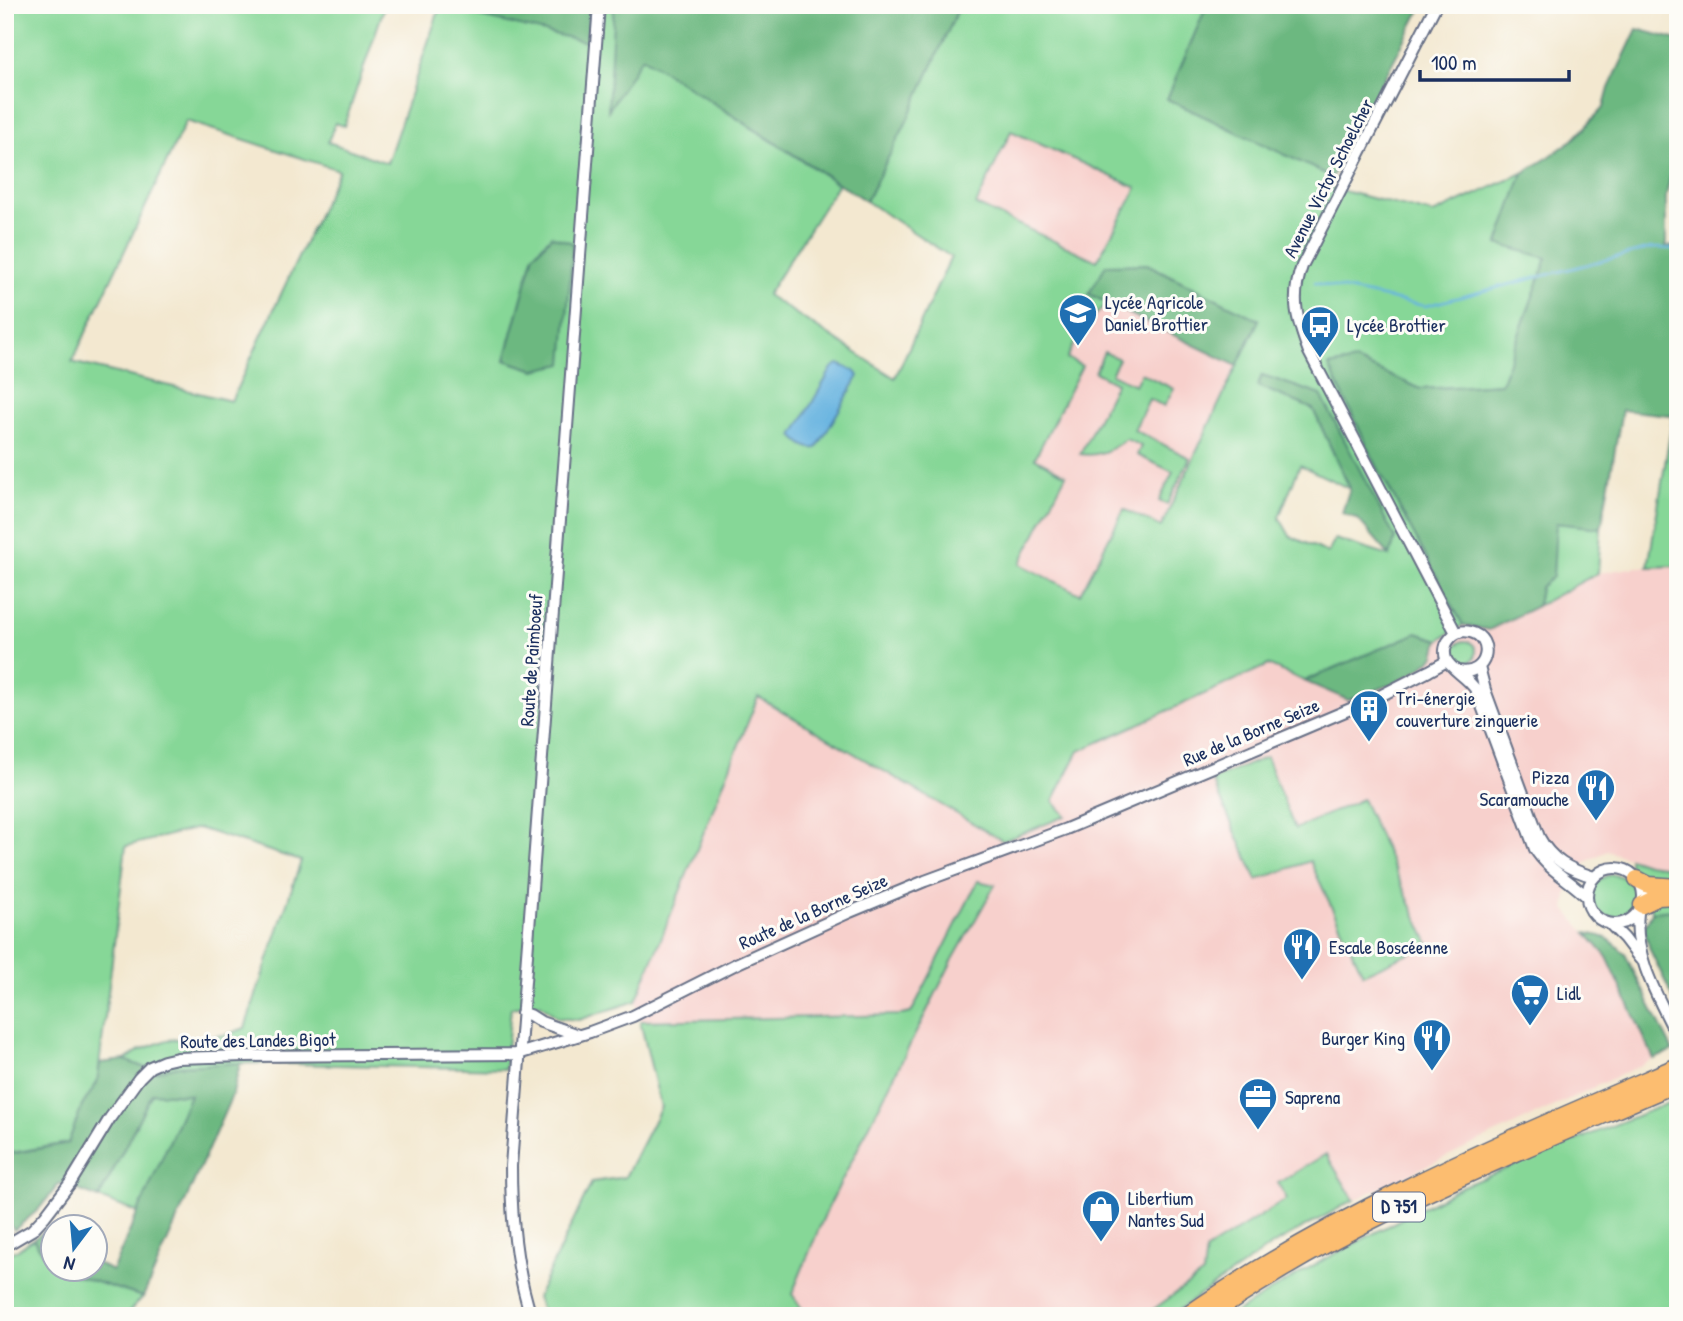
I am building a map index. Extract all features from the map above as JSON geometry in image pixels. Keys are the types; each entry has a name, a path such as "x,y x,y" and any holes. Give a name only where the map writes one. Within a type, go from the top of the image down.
{"highway":[{"path":"1637,880 1649,885 1678,887"},
{"path":"1640,909 1658,897 1678,896"},
{"path":"1621,1091 1644,1072 1678,1058"},
{"name":"D 751","path":"1185,1316 1282,1253 1367,1207 1441,1171 1678,1066"},
{"name":"D 751","path":"1210,1316 1301,1258 1410,1201 1678,1083"}],"street":[{"name":"Route de Paimboeuf","path":"531,1316 513,1230 511,1166 599,5"},
{"name":"Avenue Victor Schoelcher","path":"1436,5 1301,266 1295,300 1296,314 1309,352 1456,633"},
{"path":"1456,633 1475,633 1483,642 1486,656 1479,667 1469,672 1454,669 1447,661 1445,648 1456,633"},
{"name":"Rue de la Borne Seize","path":"1066,829 1374,699 1447,661"},
{"path":"1479,667 1539,837 1552,856 1564,865 1594,877"},
{"path":"1459,671 1476,690 1535,849 1549,866 1571,881 1587,897"},
{"name":"Route de la Borne Seize","path":"579,1035 633,1016 738,963 850,912 1066,829"},
{"path":"1643,962 1624,938 1590,909 1587,891 1594,877 1601,872 1615,868 1624,870 1637,880 1642,892 1636,933 1643,962 1675,1033"},
{"path":"1610,924 1626,922 1640,909"},
{"path":"522,1013 579,1035"},
{"path":"518,1054 579,1035"},
{"name":"Route des Landes Bigot","path":"5,1246 32,1230 45,1216 71,1182 110,1118 134,1085 150,1067 164,1061 177,1058 245,1056 518,1054"}],"shaded area":[{"name":"Lycée Agricole Daniel Brottier","path":"1070,5 1423,5 1255,327 1103,651 824,528"},
{"path":"1678,566 1678,868 1647,864 1607,851 1584,863 1568,888 1565,909 1607,957 1654,1059 1354,1200 1326,1155 1279,1184 1288,1198 1207,1250 1203,1274 1144,1316 807,1316 792,1294 825,1214 951,963 995,885 978,882 911,1013 640,1021 636,1001 758,697 1003,841 1065,816 1053,802 1078,751 1268,665 1348,700 1435,656 1439,640 1463,625 1489,629 1598,573 1636,567"}],"green space":[{"path":"5,5 385,5 344,126 335,123 328,142 387,163 440,7 586,41 589,5 614,5 609,109 641,56 838,184 767,295 895,378 951,257 866,201 960,5 1207,5 1168,99 1332,177 1328,187 1433,214 1523,173 1498,244 1547,258 1501,384 1421,389 1356,361 1329,366 1378,468 1463,625 1439,640 1417,633 1304,681 1268,665 1079,751 1053,801 1066,816 1003,841 758,697 636,1001 579,1020 558,1018 540,1004 511,1008 505,1069 251,1063 178,1066 155,1072 125,1060 140,1050 167,1040 226,1035 245,1028 301,861 198,828 126,846 97,1083 82,1106 68,1143 5,1154","holes":["186,121 339,170 231,401 72,362","1011,131 1137,188 1097,261 976,205","551,236 535,370 505,360 534,254","1089,294 1259,319 1161,527 1124,509 1080,594 1020,564 1066,475 1035,458 1082,366 1067,358 1082,329 1107,303","1262,375 1321,395 1389,556 1335,539 1328,553 1290,536 1279,517 1300,465 1350,489 1313,409 1258,386"]},
{"path":"435,5 589,5 587,42 440,7"},
{"path":"614,5 960,5 906,123 866,201 642,57 608,111"},
{"path":"1207,5 1423,5 1332,177 1167,99"},
{"path":"1637,29 1678,40 1678,143 1666,196 1666,246 1678,247 1678,416 1622,410 1601,528 1556,523 1553,577 1540,587 1537,606 1489,630 1463,625 1378,468 1329,366 1356,361 1421,389 1501,384 1547,258 1498,244 1523,173 1575,138 1604,107 1609,88"},
{"path":"551,236 573,243 563,364 535,370 505,360 534,254"},
{"path":"1147,264 1259,320 1237,366 1089,294 1106,265"},
{"path":"1104,352 1119,359 1111,374 1135,385 1141,373 1174,389 1164,406 1149,399 1134,430 1190,458 1167,505 1159,501 1173,472 1137,455 1141,446 1126,439 1104,452 1080,454 1116,383 1095,372"},
{"path":"1262,375 1321,395 1395,538 1390,556 1358,519 1342,513 1350,488 1313,409 1258,386"},
{"path":"1673,416 1678,416 1678,566 1648,567"},
{"path":"1555,523 1601,528 1598,573 1537,606 1540,587 1553,576"},
{"path":"1417,633 1439,640 1435,656 1420,669 1393,684 1348,700 1304,681"},
{"path":"1465,641 1473,644 1476,652 1473,660 1465,663 1457,660 1454,652 1457,644"},
{"path":"1266,757 1295,829 1362,799 1429,944 1363,974 1310,861 1257,880 1212,780"},
{"path":"1629,858 1647,864 1678,868 1678,910 1652,912 1646,885 1629,864"},
{"path":"1613,875 1628,881 1634,896 1628,911 1613,917 1598,911 1592,896 1598,881"},
{"path":"978,881 995,885 951,963 825,1214 792,1294 807,1316 544,1316 537,1297 592,1182 625,1177 661,1107 640,1021 911,1013"},
{"path":"1678,910 1678,1008 1650,950 1644,928 1652,912"},
{"path":"1586,933 1608,939 1625,954 1673,1051 1654,1059 1607,957"},
{"path":"125,1060 155,1072 178,1066 240,1063 233,1093 143,1297 96,1282 108,1282 108,1269 112,1271 190,1095 152,1093 99,1198 60,1183 38,1210 14,1230 5,1217 5,1155 68,1143 82,1106 97,1083 100,1063"},
{"path":"152,1093 190,1095 139,1213 99,1198"},
{"path":"1678,1099 1678,1316 1230,1316 1312,1266 1461,1187"},
{"path":"1326,1154 1354,1200 1274,1244 1170,1316 1144,1316 1203,1274 1206,1250 1287,1199 1278,1183"},
{"path":"33,1239 38,1246 38,1282 96,1282 143,1297 125,1316 5,1316 5,1255"}],"water":[{"path":"838,364 853,370 859,376 817,448 807,447 793,436 832,368"}],"waterway":[{"path":"1315,283 1425,306 1652,248 1678,249"}],"place":[{"name":"Lycée Agricole Daniel Brottier","path":"1078,347"},
{"name":"Lycée Brottier","path":"1320,359"},
{"name":"Tri-énergie couverture zinguerie","path":"1369,743"},
{"name":"Pizza Scaramouche","path":"1596,822"},
{"name":"Escale Boscéenne","path":"1302,981"},
{"name":"Lidl","path":"1530,1027"},
{"name":"Burger King","path":"1432,1072"},
{"name":"Saprena","path":"1258,1131"},
{"name":"Libertium Nantes Sud","path":"1101,1243"}]}
